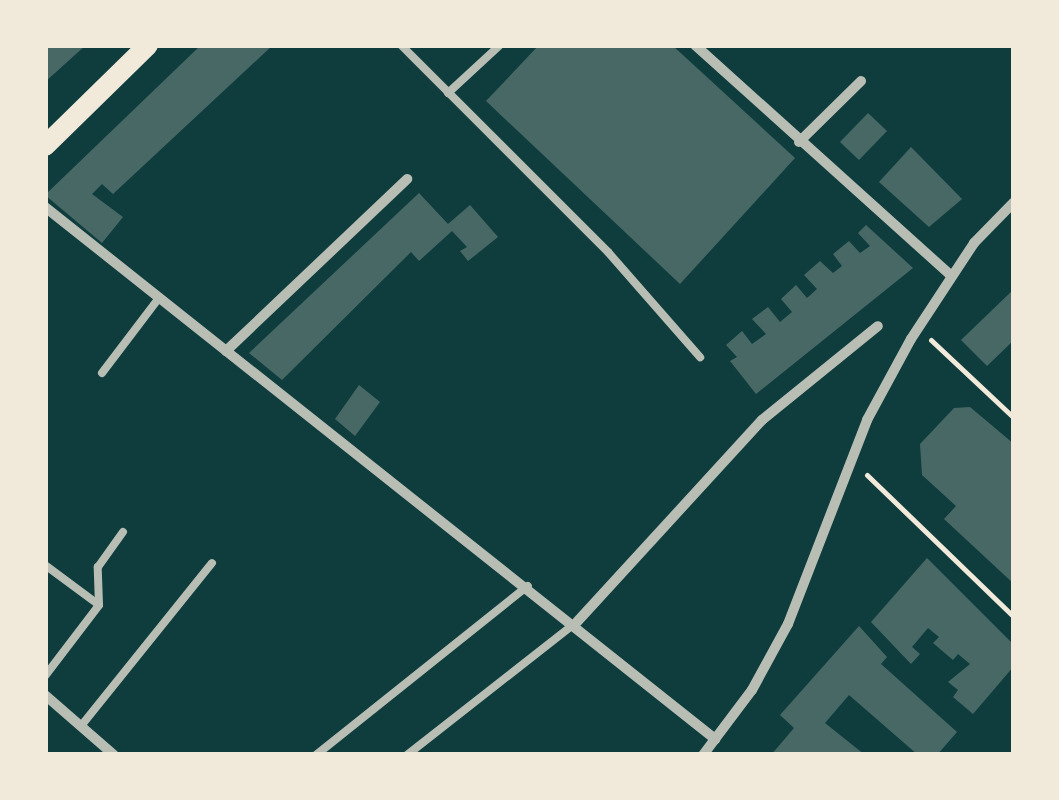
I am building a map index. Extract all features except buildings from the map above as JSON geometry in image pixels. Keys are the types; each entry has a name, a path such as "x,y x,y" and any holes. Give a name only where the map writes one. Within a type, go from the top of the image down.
{"main road":[{"path":"45,146 148,45"}],"street":[{"path":"695,45 950,275"},
{"path":"799,142 862,81"},
{"path":"226,350 407,179"},
{"path":"707,754 788,624 850,459 914,333 950,275 1014,202"},
{"path":"45,207 576,623 715,739"},
{"path":"576,623 762,420 878,326"},
{"path":"45,695 107,753"}],"lane":[{"path":"401,45 608,252 700,357"},
{"path":"448,94 500,45"},
{"path":"102,373 159,298"},
{"path":"45,676 99,605 98,567 122,532"},
{"path":"81,726 212,563"},
{"path":"45,565 99,605"},
{"path":"316,755 528,586"},
{"path":"407,755 576,623"}],"path":[{"path":"914,333 1014,418"},
{"path":"850,459 1014,617"}]}
